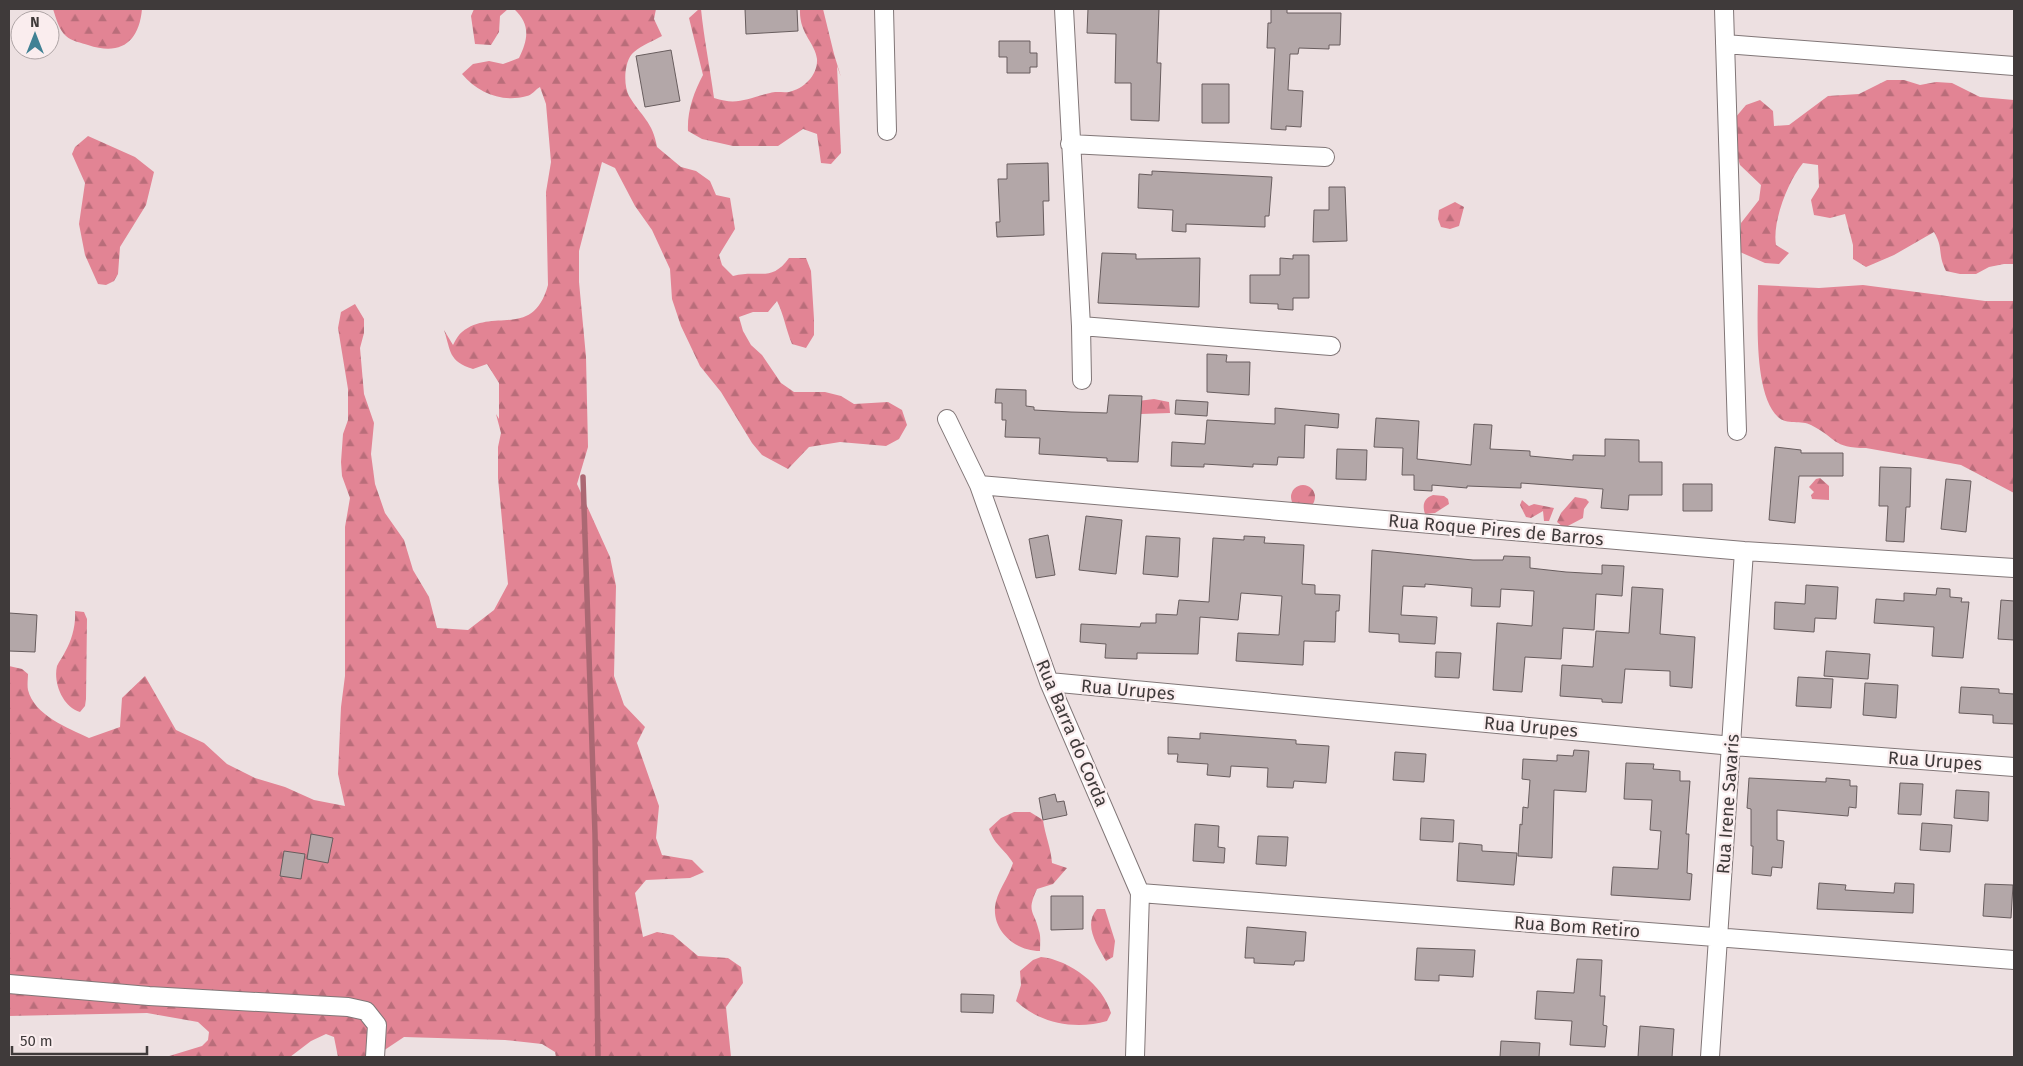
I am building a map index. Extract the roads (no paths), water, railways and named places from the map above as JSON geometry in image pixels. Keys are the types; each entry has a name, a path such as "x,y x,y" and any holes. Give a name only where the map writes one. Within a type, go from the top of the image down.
{"street":[{"path":"884,9 888,131"},
{"path":"1064,9 1070,144 1082,326 1082,380"},
{"path":"1724,9 1736,431"},
{"path":"1725,44 2014,66"},
{"path":"1070,144 1325,157"},
{"path":"1082,326 1331,346"},
{"name":"Rua Barra do Corda","path":"947,419 979,485 1049,682 1140,893 1135,1057"},
{"name":"Rua Roque Pires de Barros","path":"979,485 1744,551 2014,568"},
{"name":"Rua Irene Savaris","path":"1710,1057 1733,746 1744,551"},
{"name":"Rua Urupes","path":"1049,682 1733,746 2014,767"},
{"name":"Rua Bom Retiro","path":"1140,893 2014,960"},
{"path":"9,984 149,996 348,1007 366,1011 377,1025 376,1057"}],"waterway":[{"path":"583,477 595,834 598,1057"}]}
